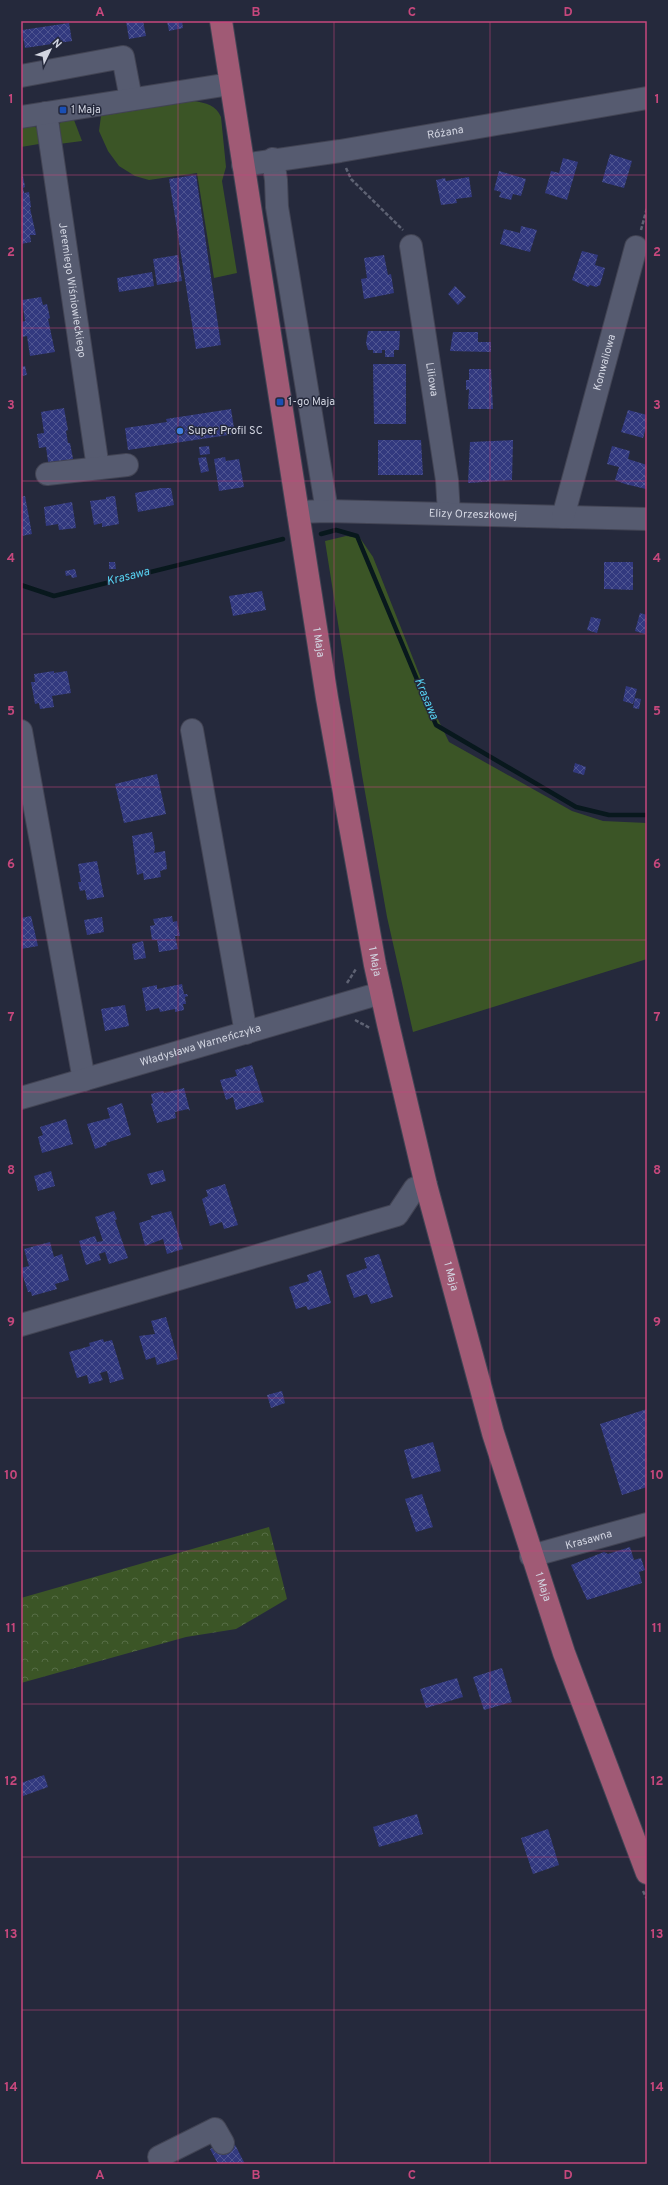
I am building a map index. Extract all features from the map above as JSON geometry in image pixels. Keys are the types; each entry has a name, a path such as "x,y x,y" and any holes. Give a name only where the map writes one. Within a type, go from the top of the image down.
{"main road":[{"name":"1 Maja","path":"220,21 327,698 381,994 426,1185 493,1433 564,1653 647,1873"}],"street":[{"path":"21,76 124,57 131,99"},
{"path":"21,117 230,84"},
{"name":"Różana","path":"243,165 340,151 647,98"},
{"name":"Jeremiego Wiśniowieckiego","path":"46,113 98,468"},
{"path":"273,160 276,180 277,207 327,511"},
{"name":"Liliowa","path":"411,246 447,480 449,514"},
{"name":"Konwaliowa","path":"563,517 636,247"},
{"path":"47,474 127,465"},
{"name":"Elizy Orzeszkowej","path":"298,512 327,511 647,519"},
{"path":"192,730 246,1033"},
{"path":"21,731 84,1080"},
{"name":"Władysława Warneńczyka","path":"21,1098 381,994"},
{"path":"21,1325 397,1215 415,1188 426,1185"},
{"name":"Krasawna","path":"532,1556 647,1524"},
{"path":"162,2164 159,2157 215,2129 223,2143"}],"path":[{"path":"340,151 351,180 406,233 411,246"},
{"path":"636,247 647,208"}],"green space":[{"path":"194,101 213,107 221,117 226,167 222,181 237,273 214,278 197,173 149,180 135,176 119,166 108,151 99,131 101,116"},
{"path":"74,120 82,141 59,144 58,126 61,122"},
{"path":"33,126 40,129 45,143 21,147 21,128"},
{"path":"346,536 360,538 373,557 433,709 449,742 572,811 603,821 647,823 647,959 413,1032 387,917 362,775 325,541"},
{"path":"269,1527 287,1599 236,1629 186,1637 21,1683 21,1598"}],"building":[{"path":"126,21 143,21 146,36 129,39"},
{"path":"167,21 182,21 183,28 169,31"},
{"path":"69,23 72,41 25,48 22,30"},
{"path":"610,154 632,161 624,188 602,182"},
{"path":"563,158 578,162 567,200 545,193 551,171 559,173"},
{"path":"499,171 526,179 521,196 513,194 511,200 499,197 501,192 494,190"},
{"path":"196,175 221,345 196,349 169,179"},
{"path":"23,176 25,187 23,188 24,193 29,192 30,208 36,235 30,235 31,242 21,244 21,177"},
{"path":"469,177 472,197 456,199 457,203 441,205 436,180 445,178 446,181"},
{"path":"521,226 537,230 530,252 500,244 504,229 520,233"},
{"path":"582,251 598,255 595,265 605,268 600,285 596,287 590,285 588,287 572,280"},
{"path":"178,255 182,281 157,285 153,259"},
{"path":"384,255 388,275 391,274 394,293 364,299 361,279 367,278 364,258"},
{"path":"152,272 154,286 119,292 117,278"},
{"path":"455,286 466,297 458,305 448,294"},
{"path":"41,297 43,305 47,304 50,318 48,319 55,352 30,356 27,336 21,337 21,322 25,321 22,300"},
{"path":"368,331 400,331 399,350 394,350 394,357 385,357 385,350 382,350 382,353 373,353 373,350 368,350 366,343"},
{"path":"453,332 478,332 478,342 491,342 491,352 450,351"},
{"path":"373,364 406,364 406,424 374,424"},
{"path":"25,366 27,375 21,376 21,367"},
{"path":"469,369 491,369 493,409 468,409 469,389 466,390 466,380 469,380"},
{"path":"64,408 68,430 66,431 68,443 70,443 74,464 49,468 46,447 39,448 37,434 44,433 41,412"},
{"name":"Super Profil SC","path":"231,409 235,434 128,450 125,428 167,422 166,419"},
{"path":"628,410 647,415 647,424 643,438 621,432"},
{"path":"378,440 421,440 423,475 378,475"},
{"path":"513,440 512,480 468,483 470,442"},
{"path":"209,446 210,454 200,455 199,447"},
{"path":"612,446 630,451 628,459 647,465 645,476 647,476 646,489 615,480 619,467 607,464"},
{"path":"206,457 209,471 201,473 198,458"},
{"path":"225,457 226,461 239,459 244,487 219,491 214,459"},
{"path":"162,488 171,488 174,505 138,512 135,493"},
{"path":"25,496 32,534 21,536 21,497"},
{"path":"115,496 119,524 102,527 102,523 94,525 90,501"},
{"path":"72,502 76,528 59,530 58,524 46,526 44,507"},
{"path":"109,562 115,562 116,569 109,569"},
{"path":"604,562 633,562 633,590 604,589"},
{"path":"75,569 77,577 72,578 71,575 66,576 65,571"},
{"path":"262,591 266,610 233,616 229,596"},
{"path":"640,613 647,615 645,634 635,631"},
{"path":"591,617 601,619 597,633 587,630"},
{"path":"54,671 54,673 67,671 71,693 52,696 54,707 40,709 39,703 35,704 31,682 35,682 34,674"},
{"path":"626,686 637,689 633,704 623,701"},
{"path":"635,698 641,699 639,709 633,708"},
{"path":"575,763 586,767 584,775 573,772"},
{"path":"157,774 166,814 124,823 115,784"},
{"path":"152,832 155,848 154,853 165,851 167,869 160,871 161,877 144,880 143,873 137,875 132,836"},
{"path":"97,861 104,897 87,900 85,890 80,891 78,882 81,882 78,864"},
{"path":"31,916 38,946 21,949 21,918"},
{"path":"172,916 173,922 177,921 180,936 175,936 178,949 159,952 157,940 152,940 150,926 155,925 153,919"},
{"path":"102,917 104,932 87,935 84,920"},
{"path":"143,941 146,958 134,960 132,944"},
{"path":"182,984 184,994 187,994 188,996 185,997 186,1004 183,1004 184,1010 175,1012 175,1009 160,1012 159,1008 146,1011 142,988 157,985 157,989"},
{"path":"125,1005 129,1026 105,1031 101,1009"},
{"path":"252,1065 264,1102 236,1110 233,1097 226,1100 220,1080 237,1076 235,1070"},
{"path":"184,1088 190,1111 188,1109 175,1112 176,1118 157,1123 151,1104 153,1103 151,1094 163,1091 164,1093"},
{"path":"122,1103 131,1135 106,1143 107,1145 95,1149 87,1124 110,1118 107,1108"},
{"path":"66,1119 73,1144 42,1153 38,1137 43,1135 40,1127"},
{"path":"163,1170 166,1181 151,1185 147,1174"},
{"path":"51,1171 55,1186 38,1191 34,1176"},
{"path":"225,1184 238,1225 224,1229 222,1222 210,1226 202,1199 208,1196 206,1190"},
{"path":"114,1211 117,1219 115,1220 128,1258 109,1264 105,1252 99,1254 101,1260 86,1265 79,1241 95,1236 97,1242 103,1241 95,1217"},
{"path":"171,1211 183,1249 167,1254 163,1239 145,1246 139,1223 152,1219 151,1216"},
{"path":"50,1242 54,1257 62,1254 69,1280 55,1284 57,1289 32,1296 31,1292 28,1292 21,1270 21,1268 29,1266 24,1249"},
{"path":"379,1254 393,1297 371,1304 367,1294 354,1298 346,1275 367,1268 364,1258"},
{"path":"321,1270 331,1303 308,1310 306,1306 296,1309 289,1287 309,1281 307,1275"},
{"path":"166,1317 178,1359 157,1365 155,1357 146,1360 139,1336 155,1334 151,1321"},
{"path":"103,1339 104,1342 112,1340 124,1379 110,1383 107,1371 100,1373 103,1380 89,1384 87,1375 77,1378 69,1352 90,1346 89,1343"},
{"path":"282,1391 285,1403 271,1408 267,1395"},
{"path":"647,1409 647,1487 622,1495 600,1424"},
{"path":"433,1442 441,1471 412,1479 404,1450"},
{"path":"422,1494 433,1527 416,1532 405,1499"},
{"path":"630,1547 634,1560 641,1558 645,1570 639,1572 642,1583 587,1600 571,1565 604,1552 608,1554"},
{"path":"502,1668 512,1702 484,1710 473,1677"},
{"path":"457,1678 463,1697 426,1708 420,1689"},
{"path":"44,1775 48,1787 23,1796 21,1783"},
{"path":"417,1814 423,1834 379,1847 373,1827"},
{"path":"548,1829 559,1865 533,1874 521,1838"},
{"path":"232,2139 245,2164 218,2164 210,2149"}],"waterway":[{"name":"Krasawa","path":"321,534 336,530 357,536 436,725 576,807 609,815 647,815"},
{"name":"Krasawa","path":"21,585 54,596 283,539"}],"place":[{"name":"1 Maja","path":"63,110"},
{"name":"1-go Maja","path":"280,402"},
{"name":"Super Profil SC","path":"180,431"}]}
